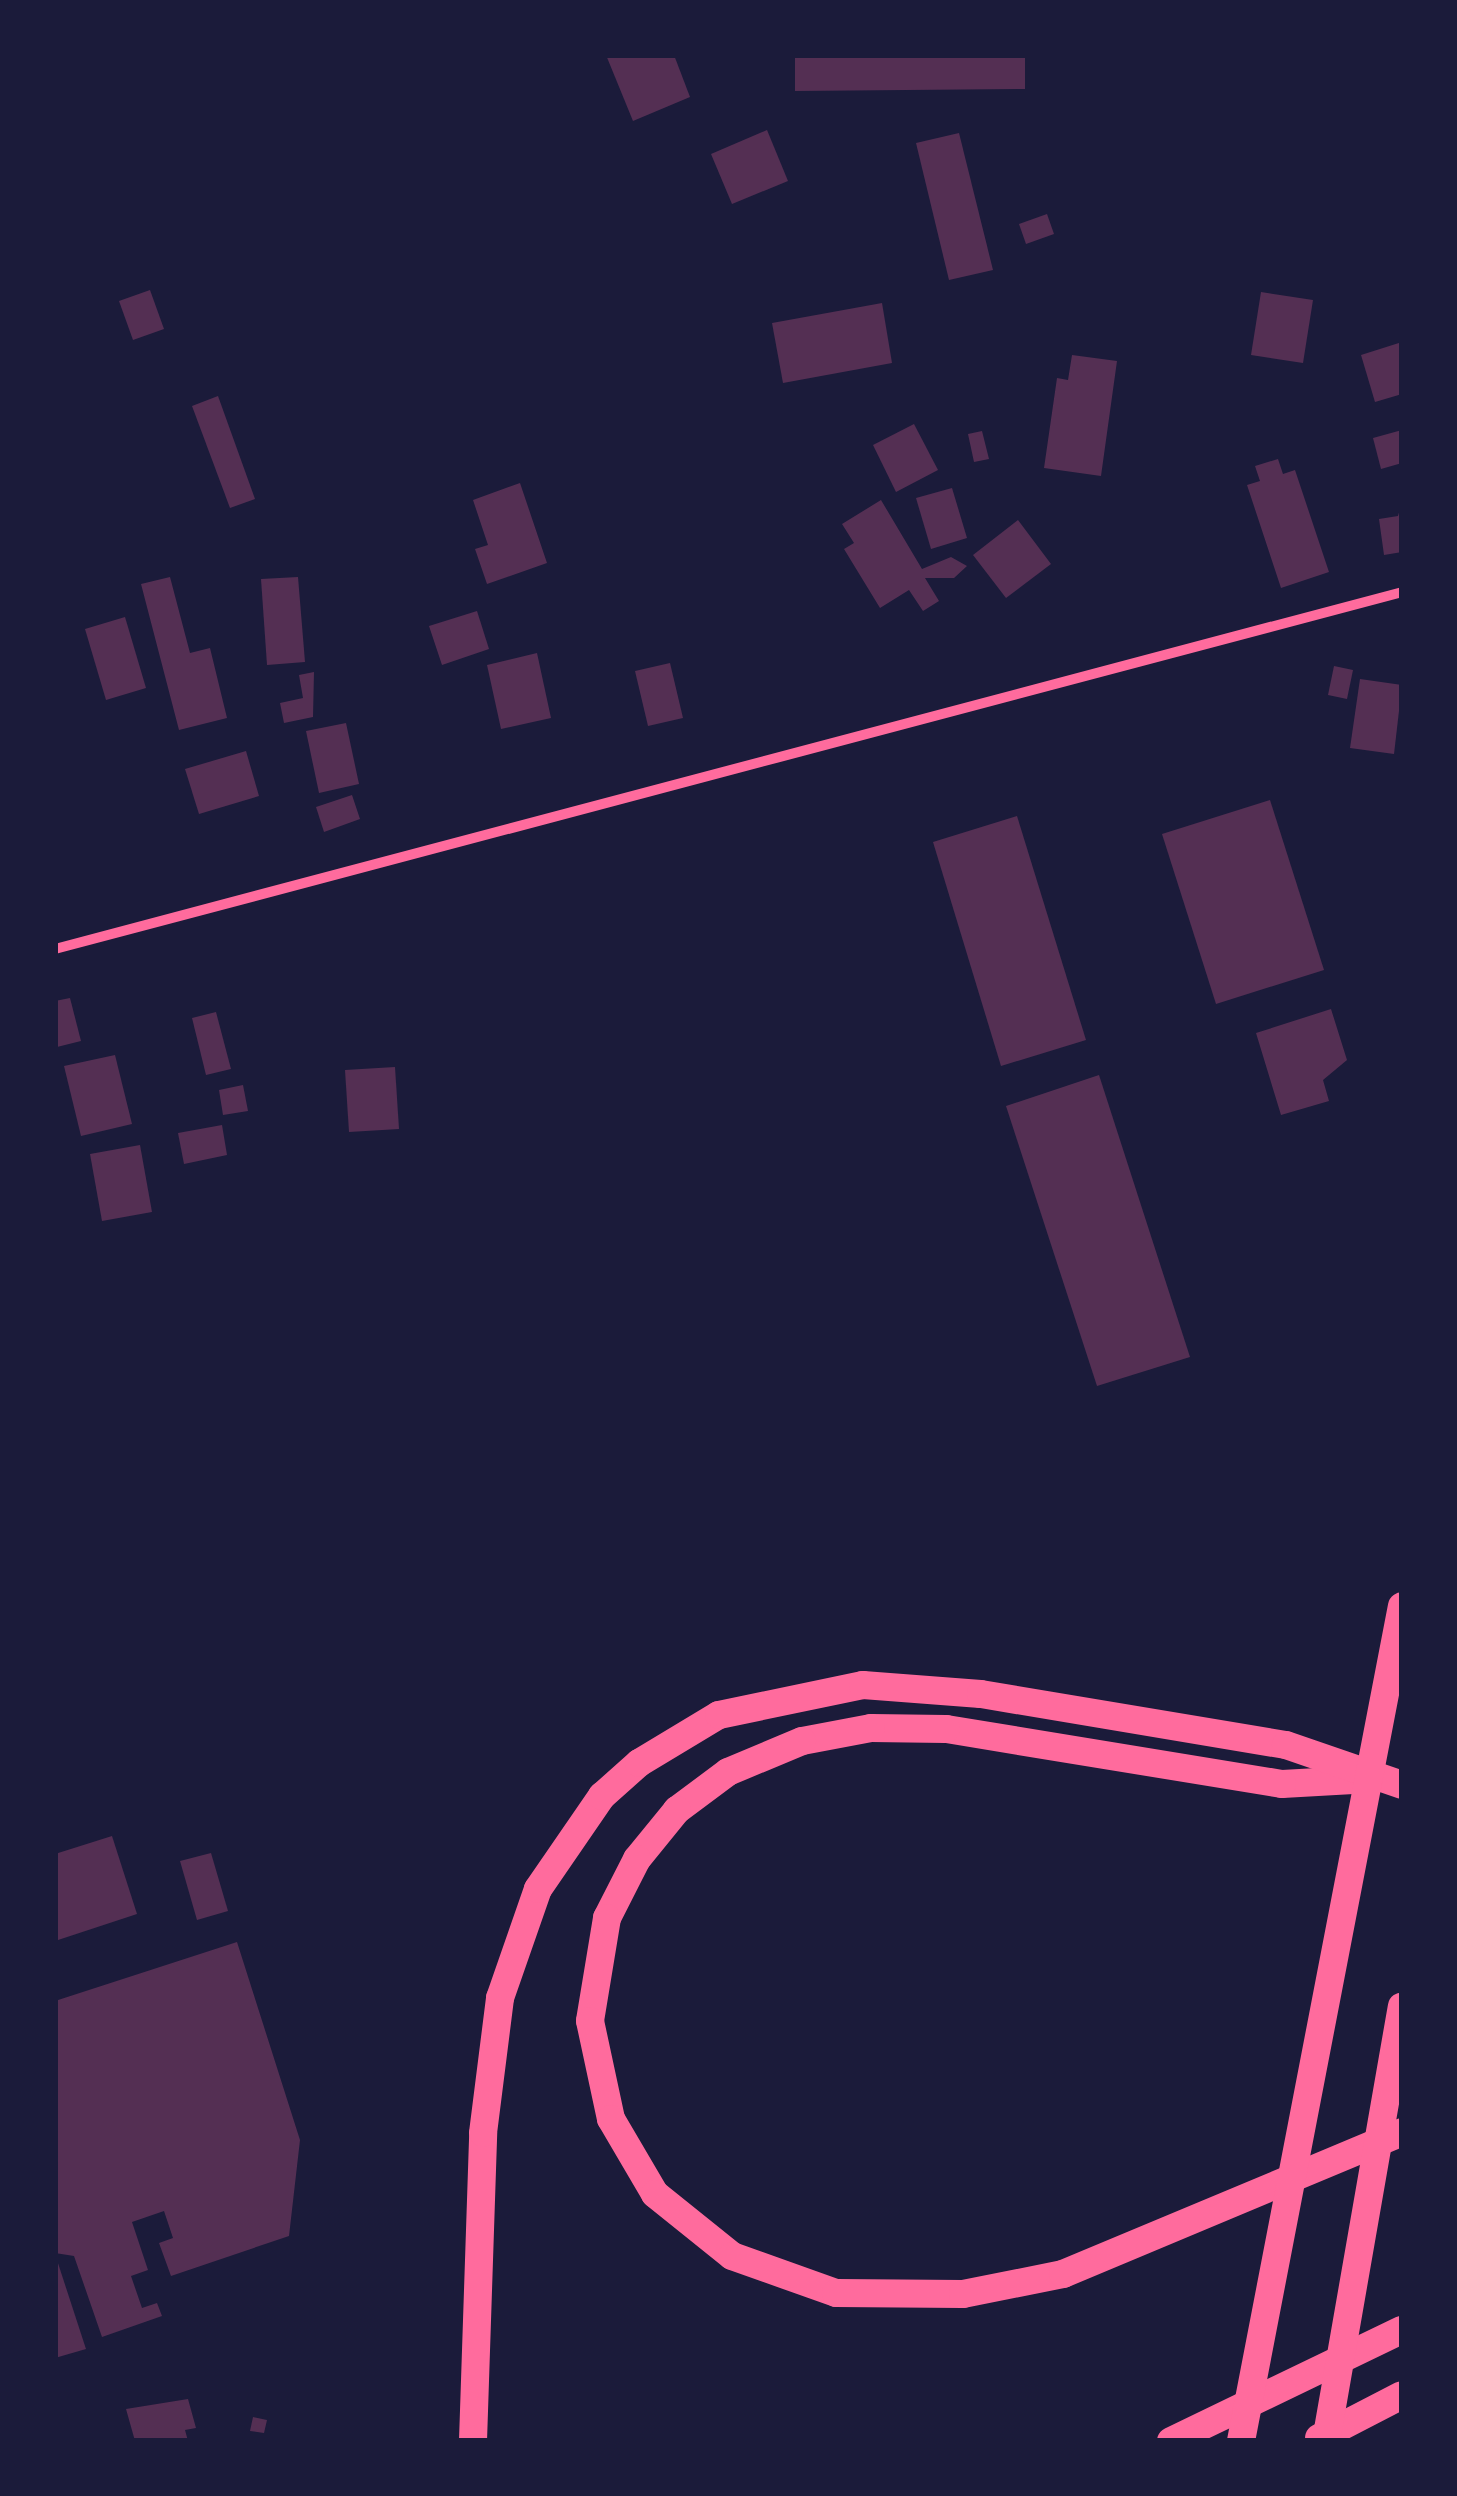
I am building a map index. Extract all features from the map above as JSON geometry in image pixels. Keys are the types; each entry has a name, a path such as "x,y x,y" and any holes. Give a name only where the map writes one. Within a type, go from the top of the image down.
{"highway":[{"path":"1241,2441 1402,1606"},
{"path":"473,2441 482,2134 500,1998 538,1889 582,1820 639,1763 718,1715 863,1685 981,1694 1286,1745 1371,1779 1402,1785"},
{"path":"1371,1779 1282,1784 1039,1742 871,1728 802,1741 728,1772 677,1810 608,1918 590,2021 611,2119 656,2194 732,2256 836,2293 963,2294 1063,2274 1402,2132"},
{"path":"1326,2441 1402,2008"},
{"path":"1171,2441 1402,2330"},
{"path":"1312,2441 1402,2395"}],"street":[{"path":"55,949 1402,592"}],"building":[{"path":"606,55 674,55 690,97 633,121"},
{"path":"795,55 1025,55 1025,89 795,91"},
{"path":"767,130 788,181 732,204 711,154"},
{"path":"959,133 993,270 949,280 916,143"},
{"path":"1047,214 1054,234 1026,244 1019,224"},
{"path":"150,290 164,329 133,340 119,301"},
{"path":"1261,292 1313,300 1303,363 1251,355"},
{"path":"882,303 892,363 783,383 772,323"},
{"path":"1402,342 1402,394 1375,402 1361,355"},
{"path":"1072,355 1117,361 1101,476 1044,468 1057,378 1068,380"},
{"path":"218,396 255,499 230,508 192,406"},
{"path":"914,424 938,470 896,492 873,445"},
{"path":"1402,430 1402,463 1381,469 1373,438"},
{"path":"982,431 989,459 974,462 968,434"},
{"path":"1278,459 1283,474 1295,470 1329,572 1281,588 1247,485 1260,481 1255,466"},
{"path":"520,483 547,563 487,584 475,549 488,545 473,500"},
{"path":"952,488 967,538 931,549 916,498"},
{"path":"881,500 922,569 951,557 967,566 954,578 925,578 939,601 923,611 909,590 880,608 844,549 854,543 842,524"},
{"path":"1402,502 1402,552 1384,555 1379,519 1398,516"},
{"path":"1018,520 1051,564 1006,598 973,555"},
{"path":"170,577 190,653 210,648 227,718 179,730 141,584"},
{"path":"298,577 305,662 267,665 261,579"},
{"path":"477,611 489,649 442,665 429,626"},
{"path":"125,617 146,688 106,700 85,629"},
{"path":"537,653 551,718 501,729 487,665"},
{"path":"670,663 683,718 648,726 635,671"},
{"path":"1334,666 1353,670 1347,699 1328,695"},
{"path":"314,672 313,717 284,723 280,703 303,698 299,675"},
{"path":"1360,679 1402,685 1394,754 1350,748"},
{"path":"346,723 359,784 319,793 306,731"},
{"path":"246,751 259,796 199,814 185,769"},
{"path":"352,795 360,819 324,832 316,807"},
{"path":"1270,800 1324,970 1216,1004 1162,834"},
{"path":"1017,816 1086,1040 1001,1066 933,842"},
{"path":"70,998 81,1041 57,1047 55,1001"},
{"path":"1331,1009 1347,1060 1323,1080 1329,1101 1281,1115 1256,1033"},
{"path":"216,1012 231,1069 206,1075 192,1018"},
{"path":"115,1055 132,1124 81,1136 64,1066"},
{"path":"395,1067 399,1129 349,1132 345,1070"},
{"path":"1099,1075 1190,1357 1097,1386 1006,1106"},
{"path":"243,1085 248,1111 223,1115 219,1090"},
{"path":"222,1125 227,1155 184,1164 178,1133"},
{"path":"140,1145 152,1212 102,1221 90,1154"},
{"path":"112,1836 137,1914 55,1941 55,1854"},
{"path":"211,1853 228,1911 197,1920 180,1861"},
{"path":"237,1942 300,2140 289,2236 171,2276 159,2243 173,2238 164,2211 132,2222 148,2270 131,2276 142,2308 157,2303 162,2316 102,2337 74,2256 55,2253 55,2001"},
{"path":"55,2254 86,2349 55,2358"},
{"path":"188,2399 196,2428 185,2430 188,2441 135,2441 126,2409"},
{"path":"253,2417 267,2420 264,2433 250,2431"}]}
